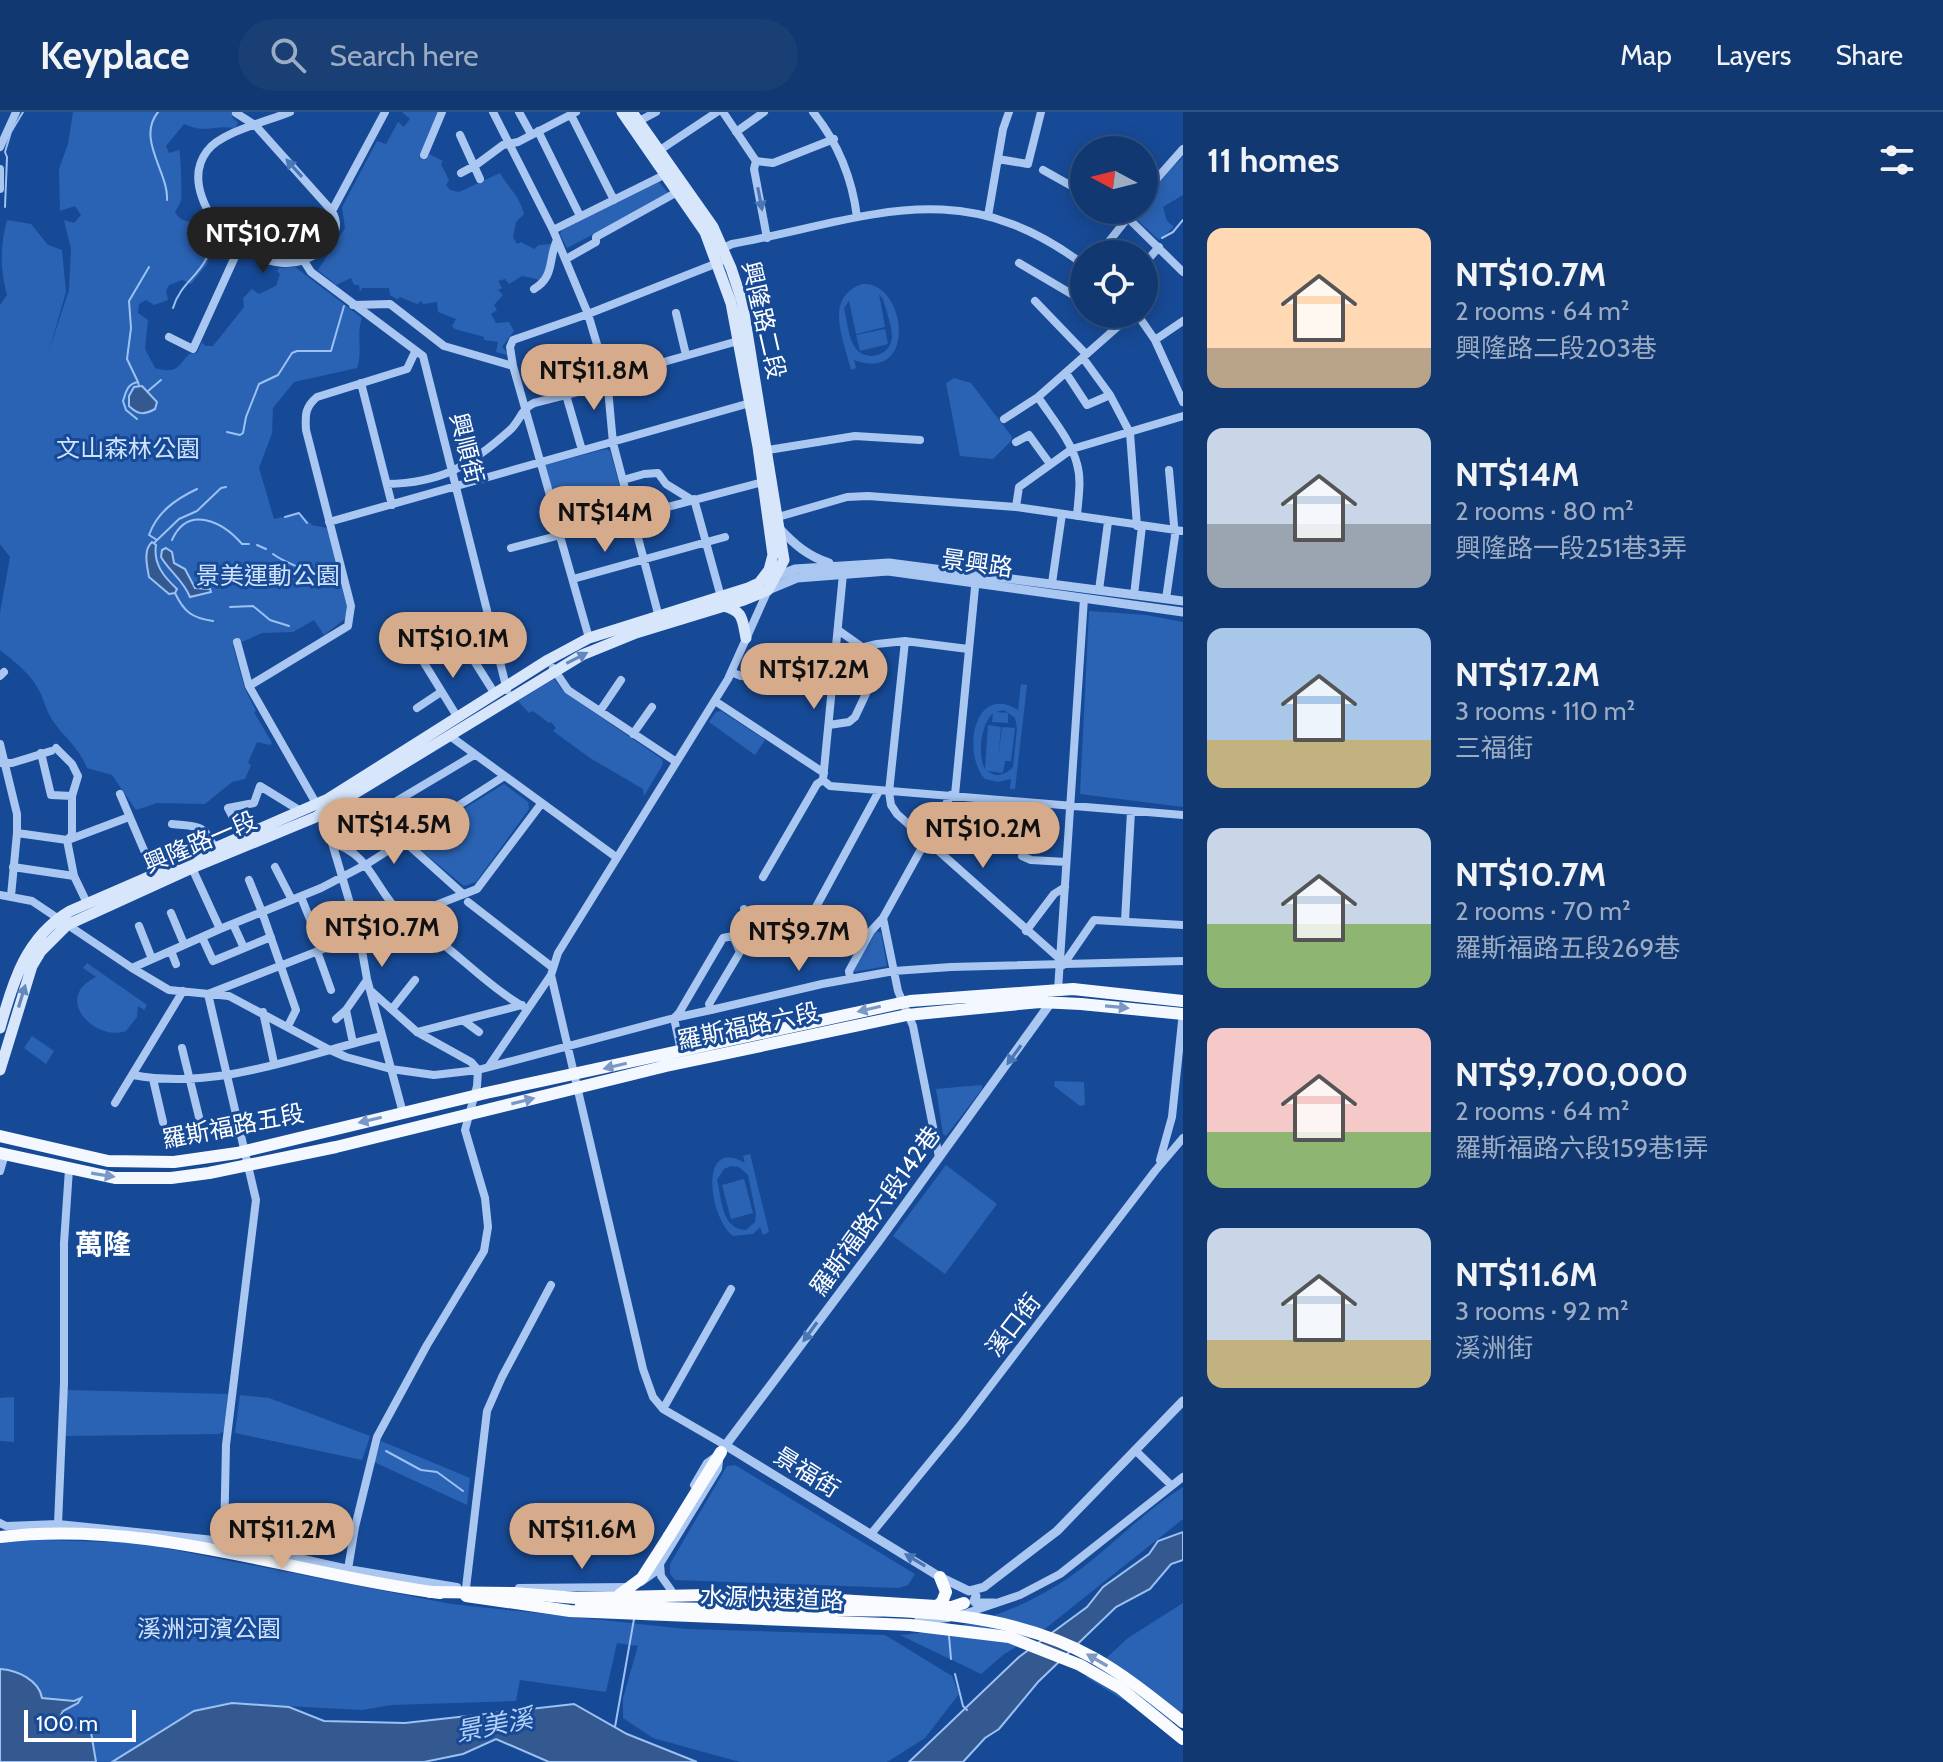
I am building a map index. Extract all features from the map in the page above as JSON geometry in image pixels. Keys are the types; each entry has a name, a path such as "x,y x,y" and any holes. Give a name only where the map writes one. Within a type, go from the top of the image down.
{"highway":[{"path":"581,1605 605,1601 634,1586 648,1569 723,1449"},
{"name":"水源快速道路","path":"1,1530 166,1540 430,1592 570,1611 910,1625 1009,1637 1080,1665 1120,1688 1183,1739"},
{"name":"水源快速道路","path":"1,1530 147,1537 433,1589 519,1601 671,1610 894,1610 981,1620 1041,1636 1093,1657 1136,1685 1183,1722"},
{"path":"937,1606 946,1592 940,1577"},
{"path":"430,1592 514,1593 576,1598 706,1595 952,1607 970,1599"}],"main road":[{"name":"興隆路二段","path":"622,112 721,256 742,301 768,450 776,520"},
{"name":"興隆路二段","path":"636,116 713,227 731,303 763,482 776,520"},
{"path":"768,579 776,520"},
{"path":"768,579 784,560 776,520"},
{"name":"興隆路一段","path":"0,1070 32,966 63,921 156,879 242,834 299,810 319,808 328,799 458,718 551,665 589,638 722,601 768,579"},
{"path":"722,601 740,613 746,638"},
{"name":"興隆路一段","path":"551,665 660,620"},
{"name":"興隆路一段","path":"0,1028 16,973 25,955 40,935 87,903 192,868 319,808 450,736 504,693"},
{"name":"羅斯福路六段","path":"473,1096 902,1002 1073,989 1183,1001"},
{"name":"羅斯福路六段","path":"469,1115 666,1066 907,1015 1051,1003 1183,1014"},
{"name":"羅斯福路五段","path":"0,1136 67,1154 135,1163 174,1162 244,1151 473,1096"},
{"name":"羅斯福路五段","path":"2,1154 115,1178 171,1178 249,1166 469,1115"}],"street":[{"path":"0,147 16,112"},
{"path":"236,113 255,125 332,211 338,223 337,231 324,247 304,261 275,261 239,248 219,227 207,208 200,187 201,163 207,151 218,141 255,125 290,112"},
{"path":"424,155 442,112"},
{"path":"493,112 553,230 588,314 607,378 613,443 660,620"},
{"path":"519,112 580,216"},
{"path":"636,116 656,112"},
{"path":"660,150 717,112"},
{"path":"723,112 756,161 754,169 767,238"},
{"path":"736,132 764,112"},
{"path":"813,112 834,139 850,181 857,217"},
{"path":"988,216 1009,112"},
{"path":"998,159 1028,164 1041,112"},
{"path":"332,211 382,113"},
{"path":"461,173 503,145 510,145 569,114 614,200"},
{"path":"460,135 480,179"},
{"path":"756,161 773,163 834,139"},
{"path":"1158,177 1183,149"},
{"path":"0,169 0,189"},
{"path":"1043,170 1070,185"},
{"path":"553,230 666,174"},
{"path":"566,259 596,242 596,237 679,191"},
{"path":"553,506 513,366 510,347 513,340 588,314 721,256 732,244 897,210 938,208 988,216 1052,242 1070,255"},
{"path":"1110,240 1123,224"},
{"path":"1139,224 1159,247 1179,259 1183,272"},
{"path":"534,289 547,280 553,262 552,250 557,240"},
{"path":"169,337 193,349 239,248"},
{"name":"興順街","path":"304,261 311,272 423,356 504,693"},
{"path":"1019,263 1070,293"},
{"path":"1035,301 1084,355 1130,433 1140,526 1134,595"},
{"path":"353,305 390,304 444,346 513,366"},
{"path":"676,313 686,355"},
{"path":"1155,340 1183,321"},
{"path":"1004,419 1038,397 1117,328"},
{"path":"1145,328 1155,340 1183,402"},
{"path":"387,484 416,483 453,473 514,427 525,407 601,386 607,378 738,341"},
{"path":"249,686 348,626 351,606 305,415 308,404 317,397 407,369 415,352"},
{"path":"1066,373 1087,405 1110,395"},
{"path":"361,383 392,505"},
{"path":"566,395 582,450"},
{"path":"1038,397 1072,449 1080,480 1077,516"},
{"path":"329,522 750,403"},
{"path":"1016,507 1019,487 1072,449 1183,416"},
{"path":"1016,442 1029,435 1050,464"},
{"path":"768,450 855,436 920,440"},
{"path":"1166,599 1179,531 1169,470"},
{"path":"623,480 658,473 666,484 693,500 722,601"},
{"path":"511,548 763,482"},
{"path":"836,565 799,549 776,520 847,497 882,497 1016,507 1179,531"},
{"path":"1052,583 1062,514"},
{"path":"1099,590 1108,522"},
{"path":"560,536 589,638"},
{"path":"573,579 725,537"},
{"name":"景興路","path":"768,579 795,569 889,563 1084,598 1183,612"},
{"name":"景興路","path":"768,579 888,571 1052,583 1183,601"},
{"path":"763,877 824,776 843,574"},
{"path":"850,979 849,971 871,931 883,918 953,795 976,578"},
{"path":"489,1067 551,971 675,761 715,701 746,638 768,579"},
{"path":"1058,990 1084,598"},
{"path":"829,725 849,722 855,717 878,672 876,660 838,630"},
{"path":"731,672 741,676 862,647 905,641 968,649"},
{"path":"816,907 884,792 905,641"},
{"path":"237,642 249,686 319,808 332,843 359,934 367,979 403,1113"},
{"path":"421,658 458,718"},
{"path":"473,659 504,693"},
{"path":"551,665 568,690 675,761"},
{"path":"600,711 621,680"},
{"path":"417,708 441,692"},
{"path":"715,701 824,776 830,786 1183,815"},
{"path":"633,734 652,707"},
{"path":"450,736 616,857"},
{"path":"0,744 2,763 17,814 11,896"},
{"path":"2,763 12,763 49,751 72,764 78,776 72,796 72,835 67,840"},
{"path":"49,751 51,795 72,796"},
{"path":"385,808 474,755"},
{"path":"132,968 341,878 503,777"},
{"path":"242,834 228,808 254,803 258,784 299,810"},
{"path":"884,792 897,814 1061,963"},
{"path":"120,794 156,879"},
{"path":"208,994 404,917 466,898 477,889 541,804"},
{"path":"1125,921 1131,811"},
{"path":"17,833 67,840 129,817"},
{"path":"172,824 201,827 207,831 214,847"},
{"path":"67,840 74,876 87,903"},
{"path":"404,841 551,971 643,1369 653,1397 663,1409 731,1289"},
{"path":"332,843 346,846 367,864 384,896 404,917 525,1007"},
{"path":"1022,856 1031,860 1066,862"},
{"path":"13,867 74,876"},
{"path":"275,867 296,899 320,950 331,990"},
{"path":"192,868 220,929"},
{"path":"249,880 296,1010 288,1026"},
{"path":"1026,931 1054,894 1065,887"},
{"path":"0,895 32,901 169,990 229,996 346,1057 391,1069 434,1075 478,1070 674,1018 894,971 1183,961"},
{"path":"674,1018 723,938 740,935 748,920 744,909"},
{"path":"171,913 184,944"},
{"path":"883,918 902,1002 913,1026 939,1157"},
{"path":"1061,963 1094,920 1183,925"},
{"path":"233,924 244,948"},
{"path":"139,926 152,959"},
{"path":"711,1010 709,1004 740,952 733,936"},
{"path":"202,937 213,961 271,937"},
{"path":"171,951 176,964"},
{"path":"336,1019 367,979"},
{"path":"392,1009 415,980"},
{"name":"羅斯福路六段142巷","path":"619,1588 644,1569 707,1463 723,1449 1058,990"},
{"path":"115,1103 183,991"},
{"path":"371,991 417,1032 471,1062 478,1070"},
{"path":"208,994 256,1200 226,1445 224,1541"},
{"path":"417,1032 525,1007"},
{"path":"346,1010 353,1043"},
{"path":"263,1012 274,1063"},
{"path":"1155,1171 1170,1132 1183,1014"},
{"path":"674,1018 681,1051"},
{"path":"468,1020 479,1032"},
{"path":"133,1075 189,1080 227,1074 382,1036"},
{"path":"182,1048 200,1121"},
{"path":"348,1569 377,1437 427,1345 484,1251 488,1227 485,1198 465,1130 478,1070"},
{"path":"153,1079 163,1122"},
{"name":"溪口街","path":"871,1534 972,1411 1183,1138"},
{"path":"0,1171 2,1154"},
{"path":"58,1524 64,1383 64,1243 69,1169"},
{"path":"466,1588 487,1411 551,1285"},
{"path":"947,1619 1057,1531 1183,1401"},
{"name":"景福街","path":"663,1409 723,1449 940,1577 969,1591 984,1587"},
{"name":"羅斯福路六段142巷","path":"619,1588 649,1578 660,1564 718,1469 723,1449"},
{"path":"1135,1450 1171,1485"},
{"path":"550,1588 614,1611 947,1619 1040,1587 1183,1477"},
{"path":"1,1530 58,1524 224,1541 348,1569 466,1588 619,1588"},
{"path":"660,1564 661,1576 671,1590"},
{"path":"970,1599 976,1603 994,1603"}],"green space":[{"name":"文山森林公園","path":"73,112 236,112 232,117 238,123 235,128 204,129 184,124 166,146 169,153 179,150 180,153 181,200 175,212 186,221 209,223 216,231 207,264 191,284 182,280 169,285 166,291 168,300 154,305 146,300 139,304 138,313 148,320 145,349 155,368 172,370 189,354 197,353 202,342 205,346 213,346 244,307 243,298 252,289 259,294 276,286 279,268 295,267 362,318 357,368 294,382 273,408 272,433 259,468 274,519 300,513 312,525 327,528 347,607 346,618 324,635 314,620 293,632 262,633 233,646 254,712 272,743 257,742 245,779 232,782 205,804 157,803 136,810 112,775 87,768 53,721 32,680 0,650 0,613 10,557 0,544 0,305 7,295 2,266 3,240 7,220 31,224 48,245 62,250 66,292 48,354 69,290 71,249 64,220 74,223 81,215 75,206 60,211 59,169 68,144"},
{"path":"402,112 439,112 419,157 426,160 429,154 443,161 441,164 449,180 446,185 450,190 459,192 500,173 517,197 524,214 516,222 513,237 517,244 521,242 534,249 539,245 553,244 541,285 537,279 522,276 509,284 505,279 498,281 502,288 498,290 503,295 494,305 497,310 491,314 496,323 509,322 514,331 502,347 510,356 496,352 498,342 455,329 452,326 456,319 438,312 437,302 423,304 422,301 417,304 400,297 396,301 390,295 389,288 362,288 360,292 359,285 354,285 351,278 336,285 318,270 345,228 342,207 377,141 386,144 398,122 404,127 410,119"},
{"path":"1183,157 1183,195 1163,207 1167,221 1174,227 1159,240 1142,224 1158,224 1158,183"},
{"path":"659,182 669,194 567,248 560,234 562,230"},
{"path":"862,284 877,287 896,313 899,330 897,345 889,358 875,363 854,360 856,368 851,370 839,321 843,299 850,290","holes":["879,294 891,328 890,344 882,353 864,355 852,342 844,308 849,301 856,334 885,327"]},
{"path":"885,329 888,344 860,351 856,335"},
{"path":"954,378 971,383 1012,437 993,459 960,456 946,383"},
{"path":"606,449 610,451 626,509 624,513 564,530 545,465"},
{"path":"1089,611 1146,615 1183,622 1183,807 1080,794"},
{"path":"554,679 564,692 662,759 663,764 644,796 643,789 590,758 553,731 556,728 551,722 533,711 529,713 518,701"},
{"path":"1021,684 1027,685 1015,789 1010,789 1011,779 998,782 985,779 978,768 973,739 982,713 991,706 1003,704 1018,710","holes":["1004,710 1015,718 1017,728 1013,767 1001,775 991,773 987,771 1003,773 1005,761 1011,761 1015,728 1002,727 998,759 1001,727 988,725 985,769 981,748 986,724 993,713 992,722 1008,723 1008,713 996,712"]},
{"path":"721,711 765,740 755,755 709,722 716,712"},
{"path":"504,784 528,802 529,809 476,882 464,886 412,843 413,840"},
{"path":"876,931 881,933 887,966 853,972"},
{"path":"87,963 147,1005 144,1010 138,1006 137,1017 126,1031 114,1033 102,1030 83,1016 78,1006 78,996 83,986 96,977 83,968"},
{"path":"32,1036 54,1051 46,1064 24,1048"},
{"path":"1055,1081 1084,1082 1085,1105 1080,1106 1054,1086"},
{"path":"982,1085 946,1136 943,1134 936,1089"},
{"path":"750,1154 769,1232 763,1235 760,1227 753,1234 733,1236 718,1213 714,1198 714,1169 720,1160 730,1158 745,1163 743,1156","holes":["739,1167 748,1175 756,1214 755,1222 746,1230 732,1225 727,1219 717,1180 724,1169"]},
{"path":"946,1165 997,1204 945,1274 893,1236"},
{"path":"744,1179 753,1213 731,1219 722,1185"},
{"path":"67,1390 228,1394 224,1431 219,1434 65,1436"},
{"path":"240,1395 269,1398 370,1436 362,1460 235,1433"},
{"path":"14,1397 14,1442 0,1441 0,1398"},
{"path":"381,1441 470,1478 467,1505 374,1462"},
{"path":"735,1465 915,1574 908,1585 899,1588 675,1580 670,1574 670,1564 727,1466"},
{"path":"1183,1487 1183,1519 1046,1628 1003,1655 981,1674 900,1635 973,1622 1040,1595 1082,1568"},
{"name":"溪洲河濱公園","path":"0,1541 139,1543 451,1604 686,1629 885,1635 952,1676 959,1694 925,1738 887,1762 740,1762 653,1738 623,1718 623,1698 638,1646 617,1643 606,1692 520,1680 516,1701 392,1705 362,1710 232,1703 112,1762 96,1762 91,1732 67,1725 60,1717 74,1701 42,1698 0,1669"},
{"path":"1183,1603 1183,1709 1169,1728 1086,1677 1128,1638"}],"water":[{"path":"142,386 157,402 155,409 144,413 129,406 129,396 134,387"},
{"path":"152,542 156,545 158,564 177,589 175,593 169,594 149,577 147,554"},
{"path":"166,548 172,552 174,563 185,569 195,588 210,589 211,592 190,597 161,557 162,550"},
{"path":"1183,1532 1183,1560 1171,1564 1150,1589 1116,1607 1038,1682 999,1729 985,1738 963,1762 909,1762 1019,1657 1087,1607 1103,1587 1149,1554 1158,1541"},
{"path":"0,1669 13,1671 32,1681 42,1698 74,1701 81,1698 63,1711 60,1717 67,1725 91,1732 96,1762 0,1762"},
{"name":"景美溪","path":"232,1703 289,1707 324,1721 405,1723 574,1704 627,1734 697,1762 549,1762 496,1739 463,1754 424,1762 112,1762 194,1711"}],"waterway":[{"path":"5,207 5,152 11,132 23,112"},
{"path":"158,112 150,133 167,200"},
{"path":"1162,238 1173,232 1183,220"},
{"path":"205,230 212,235 215,231"},
{"path":"173,308 206,258 212,235"},
{"path":"138,382 127,359 131,328 129,301 149,267"},
{"path":"227,432 243,433 259,384 278,375 292,353 331,351 344,306"},
{"path":"148,391 161,380"},
{"path":"137,419 126,410 123,401 129,387 138,382 139,386"},
{"path":"154,543 179,519 197,511 221,488 226,487"},
{"path":"157,540 149,535 162,513 197,489"},
{"path":"285,517 299,513 307,523"},
{"path":"172,540 187,522 206,520 225,529 242,544 249,544"},
{"path":"257,545 266,549"},
{"path":"273,554 312,577"},
{"path":"175,593 190,613 213,621"},
{"path":"230,607 253,606 270,620 289,626"},
{"path":"386,1451 421,1470 437,1472 463,1491"},
{"path":"615,1727 634,1619"},
{"path":"949,1636 951,1659"},
{"path":"955,1674 963,1706 967,1710"}],"district":[{"name":"萬隆","path":"103,1244"}],"park label":[{"name":"景美運動公園","path":"268,575"}]}
